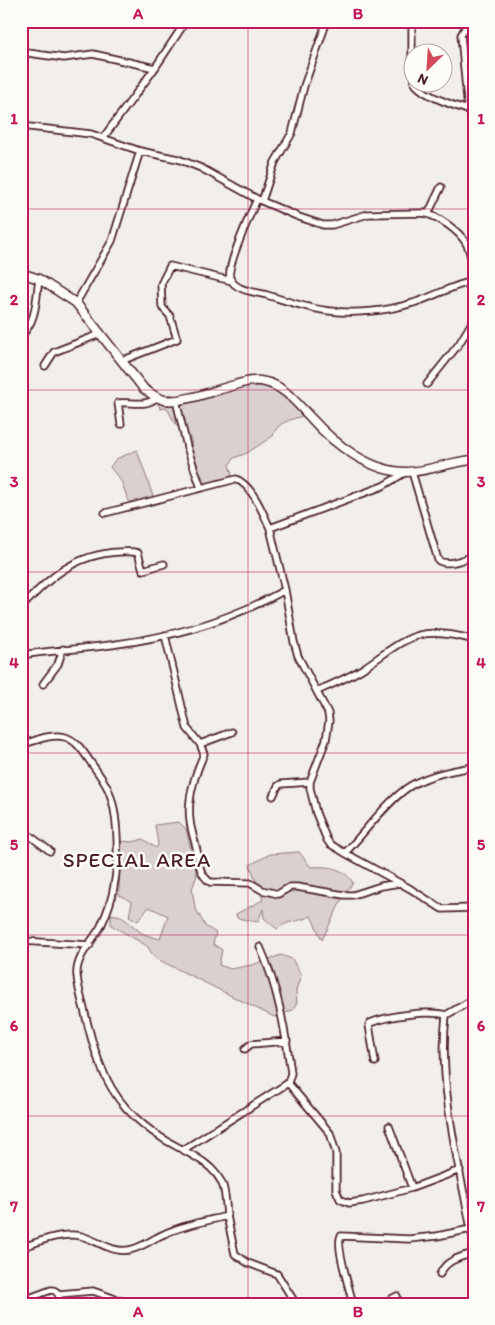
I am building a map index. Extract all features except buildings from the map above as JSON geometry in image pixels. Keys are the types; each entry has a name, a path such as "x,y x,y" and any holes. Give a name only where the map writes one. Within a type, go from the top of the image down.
{"street":[{"path":"103,138 155,68 186,21"},
{"path":"327,21 304,86 292,133 275,162 230,267 232,281 238,287 245,290 336,312 397,307 427,298 459,284 474,282"},
{"path":"412,21 412,42"},
{"path":"471,112 461,35 465,28 474,28"},
{"path":"21,52 64,58 94,54 155,68"},
{"path":"425,92 471,112"},
{"path":"21,126 91,134 140,151 178,159 195,165 259,200 299,217 323,224 332,225 368,214 428,214 439,218 464,240 468,247 474,274"},
{"path":"76,303 112,241 140,151"},
{"path":"428,214 441,187"},
{"path":"121,361 178,339 170,316 162,307 161,284 170,266 232,281"},
{"path":"21,273 39,279 76,303 144,389 156,397 163,400 176,400 247,382 264,381 291,397 314,422 345,449 383,468 409,472"},
{"path":"21,336 30,327 33,318 39,279"},
{"path":"427,384 459,344 474,320"},
{"path":"45,366 54,352 100,334"},
{"path":"121,424 118,403 146,404 152,402 156,397"},
{"path":"176,400 187,447 201,488"},
{"path":"270,528 383,486 409,472 474,460"},
{"path":"409,472 438,560 441,563 447,563 474,556"},
{"path":"104,513 228,480 239,480 253,495 270,528 285,590 288,618 296,650 325,706 329,721 324,747 310,782 312,799 327,840 334,847 400,883 442,909 474,908"},
{"path":"21,608 52,576 85,559 106,553 133,552 138,553 143,570 164,564"},
{"path":"21,654 117,644 165,635 201,626 244,611 285,590"},
{"path":"317,691 357,672 392,647 421,634 450,633 474,640"},
{"path":"165,635 187,728 200,744 204,754 198,766 190,797 189,812 200,870 206,879 210,882 250,883 262,890 278,894 290,887 297,887 353,895 381,886 400,883"},
{"path":"43,684 58,664 63,649"},
{"path":"200,744 232,732"},
{"path":"21,745 58,736 74,741 83,751 109,791 116,819 114,887 108,912 90,945 79,960 76,973 93,1045 107,1080 128,1110 152,1131 204,1163 217,1176 223,1187 232,1247 235,1254 243,1261 277,1274 296,1304"},
{"path":"345,853 407,788 424,779 474,767"},
{"path":"273,796 281,784 310,782"},
{"path":"21,830 50,851"},
{"path":"21,941 90,945"},
{"path":"184,1150 288,1083 291,1073 282,1012 260,947"},
{"path":"375,1062 370,1024 383,1019 411,1015 437,1013 446,1015 474,999"},
{"path":"446,1015 445,1063 453,1130 474,1242"},
{"path":"245,1049 252,1044 287,1041"},
{"path":"288,1083 330,1133 336,1153 336,1190 340,1199 349,1203 355,1202 412,1188 460,1170"},
{"path":"389,1126 412,1188"},
{"path":"21,1248 53,1238 72,1235 84,1237 118,1250 131,1250 172,1231 227,1216"},
{"path":"353,1304 342,1260 340,1236 409,1239 437,1236 472,1228"},
{"path":"440,1274 443,1267 449,1262 474,1253"},
{"path":"21,1301 54,1290 59,1294 61,1304"},
{"path":"59,1294 93,1291 124,1302"},
{"path":"382,1304 397,1296"},
{"path":"21,1301 26,1304"}],"shaded area":[{"path":"263,386 281,393 293,395 313,411 284,423 279,426 273,436 247,453 234,458 229,465 232,475 219,486 208,488 194,465 191,439 180,429 167,408 160,409 158,402 169,394 178,396 182,403 187,403 240,387"},
{"path":"137,450 154,499 129,502 121,481 110,467 116,459"},
{"path":"179,822 186,829 197,875 192,889 195,907 205,926 216,933 213,944 222,950 219,965 231,969 252,965 281,955 292,959 301,975 296,990 297,1003 293,1010 274,1017 155,958 147,946 111,925 111,914 121,916 143,934 160,939 168,916 149,907 138,921 129,916 132,902 119,895 120,841 133,842 143,839 156,848 158,845 155,825"},
{"path":"299,852 311,867 335,869 345,874 353,883 344,895 322,940 311,916 277,929 264,918 263,909 258,922 237,918 236,914 263,900 250,865 270,854"}],"district":[{"name":"SPECIAL AREA","path":"137,860"}]}
